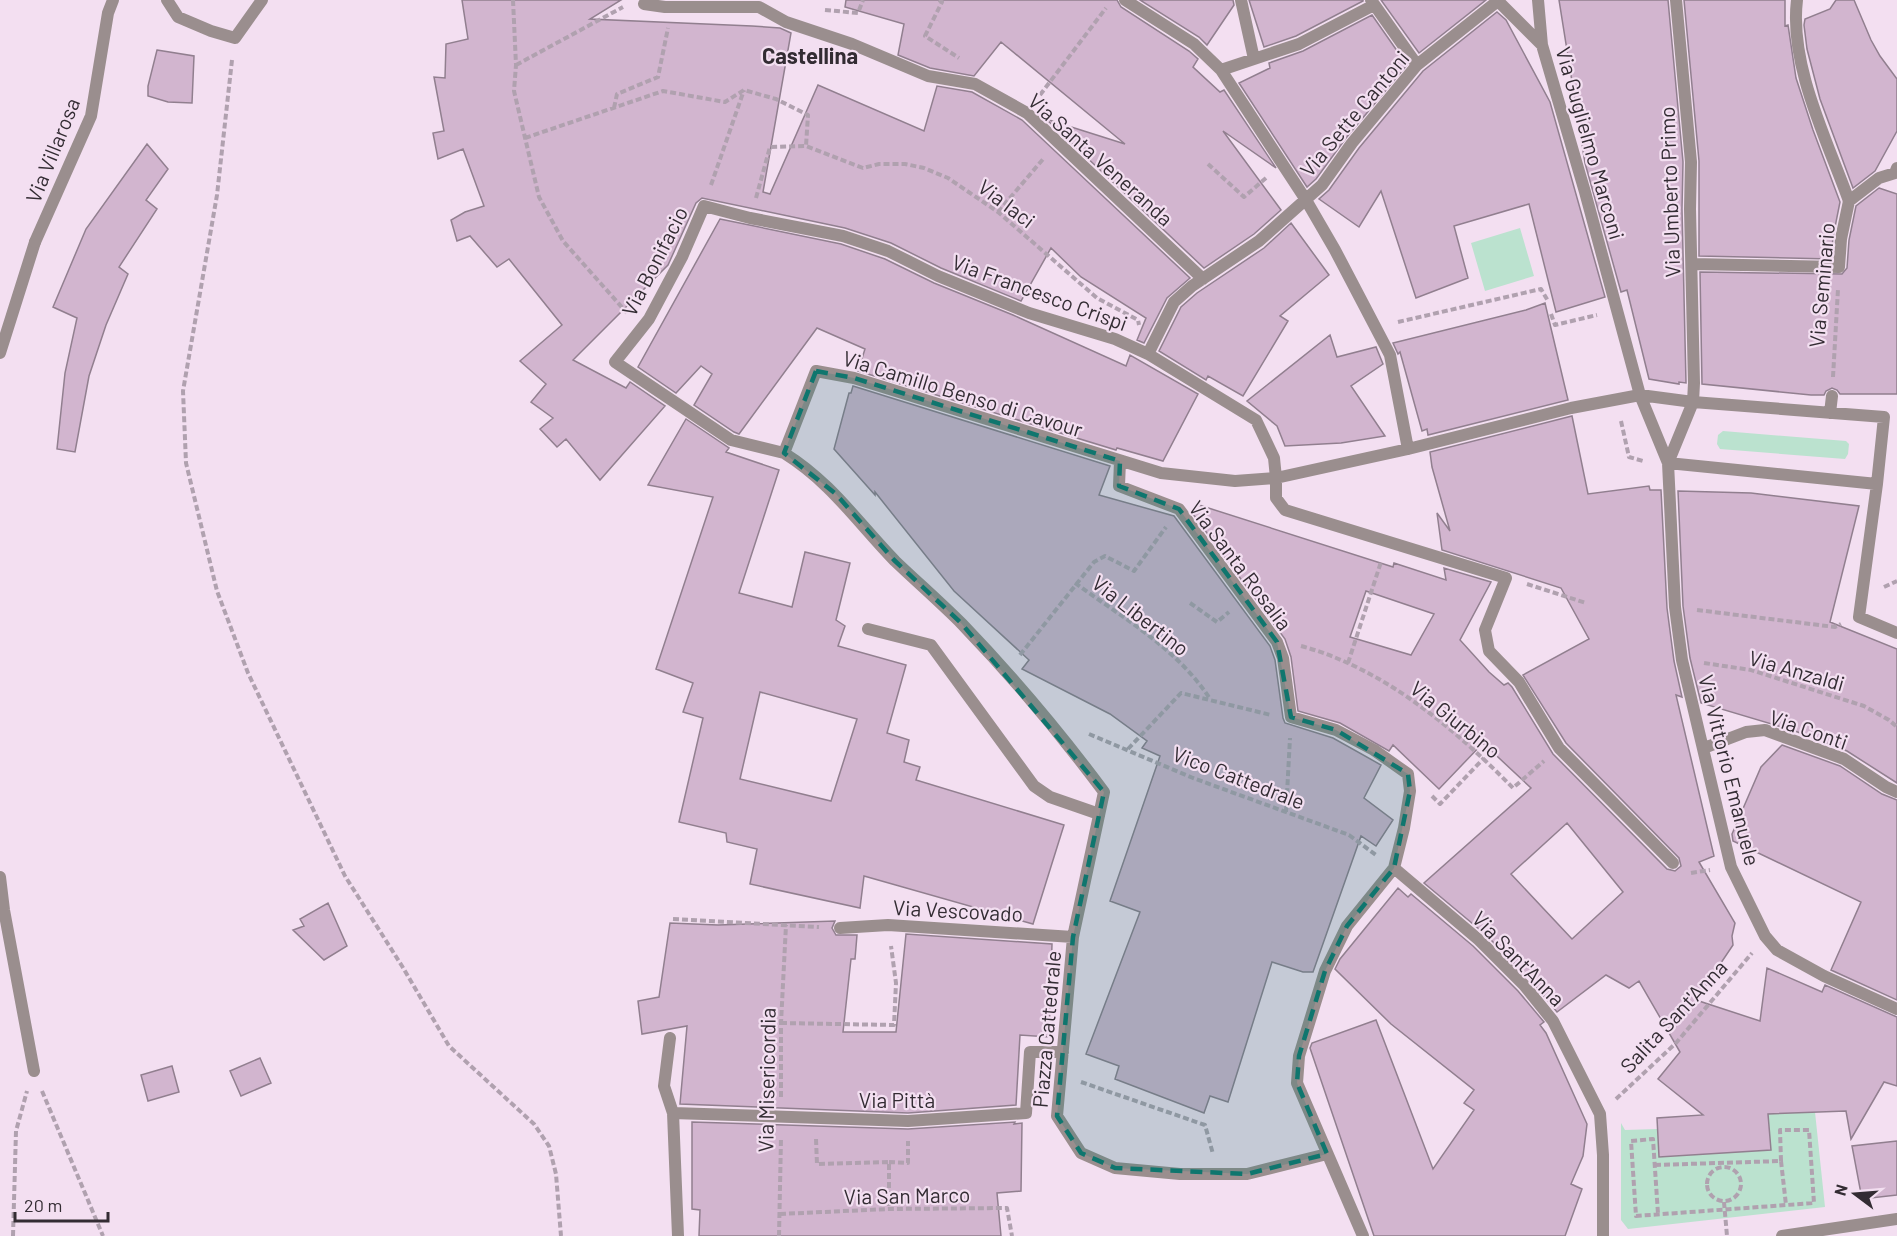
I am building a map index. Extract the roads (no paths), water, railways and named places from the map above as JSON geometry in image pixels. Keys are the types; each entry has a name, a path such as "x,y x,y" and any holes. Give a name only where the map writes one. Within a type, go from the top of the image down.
{"street":[{"name":"Via Villarosa","path":"0,352 35,242 91,116 108,13 113,0"},
{"path":"167,0 178,17 235,38 261,0"},
{"path":"1125,0 1194,44 1221,70 1306,200 1390,355 1408,450"},
{"path":"1241,0 1254,59"},
{"path":"1498,0 1542,45"},
{"name":"Via Sette Cantoni","path":"1148,354 1174,302 1192,286 1259,241 1306,200 1322,185 1352,142 1417,65 1498,0"},
{"name":"Via Guglielmo Marconi","path":"1538,0 1542,45 1614,295 1640,395 1668,463"},
{"name":"Via Umberto Primo","path":"1668,463 1693,402 1694,383 1691,162 1676,0"},
{"path":"1797,0 1794,22 1809,94 1849,201"},
{"path":"1221,70 1299,44 1373,3 1417,65"},
{"name":"Via Santa Veneranda","path":"644,4 665,7 759,7 794,25 852,44 928,76 975,84 1027,113 1203,279"},
{"name":"Via Seminario","path":"1692,264 1839,267 1841,239 1849,201 1879,178 1895,173 1897,168"},
{"name":"Via Francesco Crispi","path":"704,206 750,218 843,236 888,251 938,276 1029,313 1115,339 1148,354 1256,420 1274,458 1276,498 1285,510 1506,578 1485,630 1489,651 1519,682 1559,748 1673,862"},
{"name":"Via Bonifacio","path":"704,206 682,257 649,319 615,362 731,440 784,453"},
{"name":"Via Camillo Benso di Cavour","path":"784,453 816,371 854,378 1161,473 1235,482 1276,478 1408,450 1571,408 1640,395 1693,402 1884,417"},
{"path":"1830,413 1832,396"},
{"path":"1893,631 1859,617 1884,417 1897,411"},
{"name":"Piazza Cattedrale","path":"784,453 799,462 836,494 894,560 961,623 1007,672 1072,749 1104,792 1073,937 1057,1116 1081,1153 1115,1168 1180,1174 1247,1174 1328,1154"},
{"name":"Via Santa Rosalia","path":"1120,461 1119,486 1179,509 1277,642 1283,658 1291,717 1336,730 1374,750 1408,774 1408,800 1394,868"},
{"path":"1668,463 1877,484"},
{"name":"Via Vittorio Emanuele","path":"1668,463 1675,607 1682,660 1731,867 1765,936 1776,950 1796,962 1897,1009"},
{"path":"868,629 931,645 1034,786 1050,798 1099,814"},
{"name":"Via Conti","path":"1704,748 1746,732 1765,730 1844,759 1897,792"},
{"path":"1363,1236 1297,1083 1299,1056 1325,971 1347,926 1394,868"},
{"name":"Via Sant'Anna","path":"1394,868 1479,940 1524,985 1553,1021 1600,1114 1603,1155 1603,1236"},
{"path":"0,877 34,1071"},
{"name":"Via Vescovado","path":"840,928 888,925 1073,937"},
{"path":"670,1038 664,1086 673,1113 678,1236"},
{"name":"Via Pittà","path":"673,1113 908,1121 1026,1113 1030,1052 1063,1052"},
{"path":"1782,1236 1897,1219"}],"district":[{"name":"Castellina","path":"810,55"}]}
